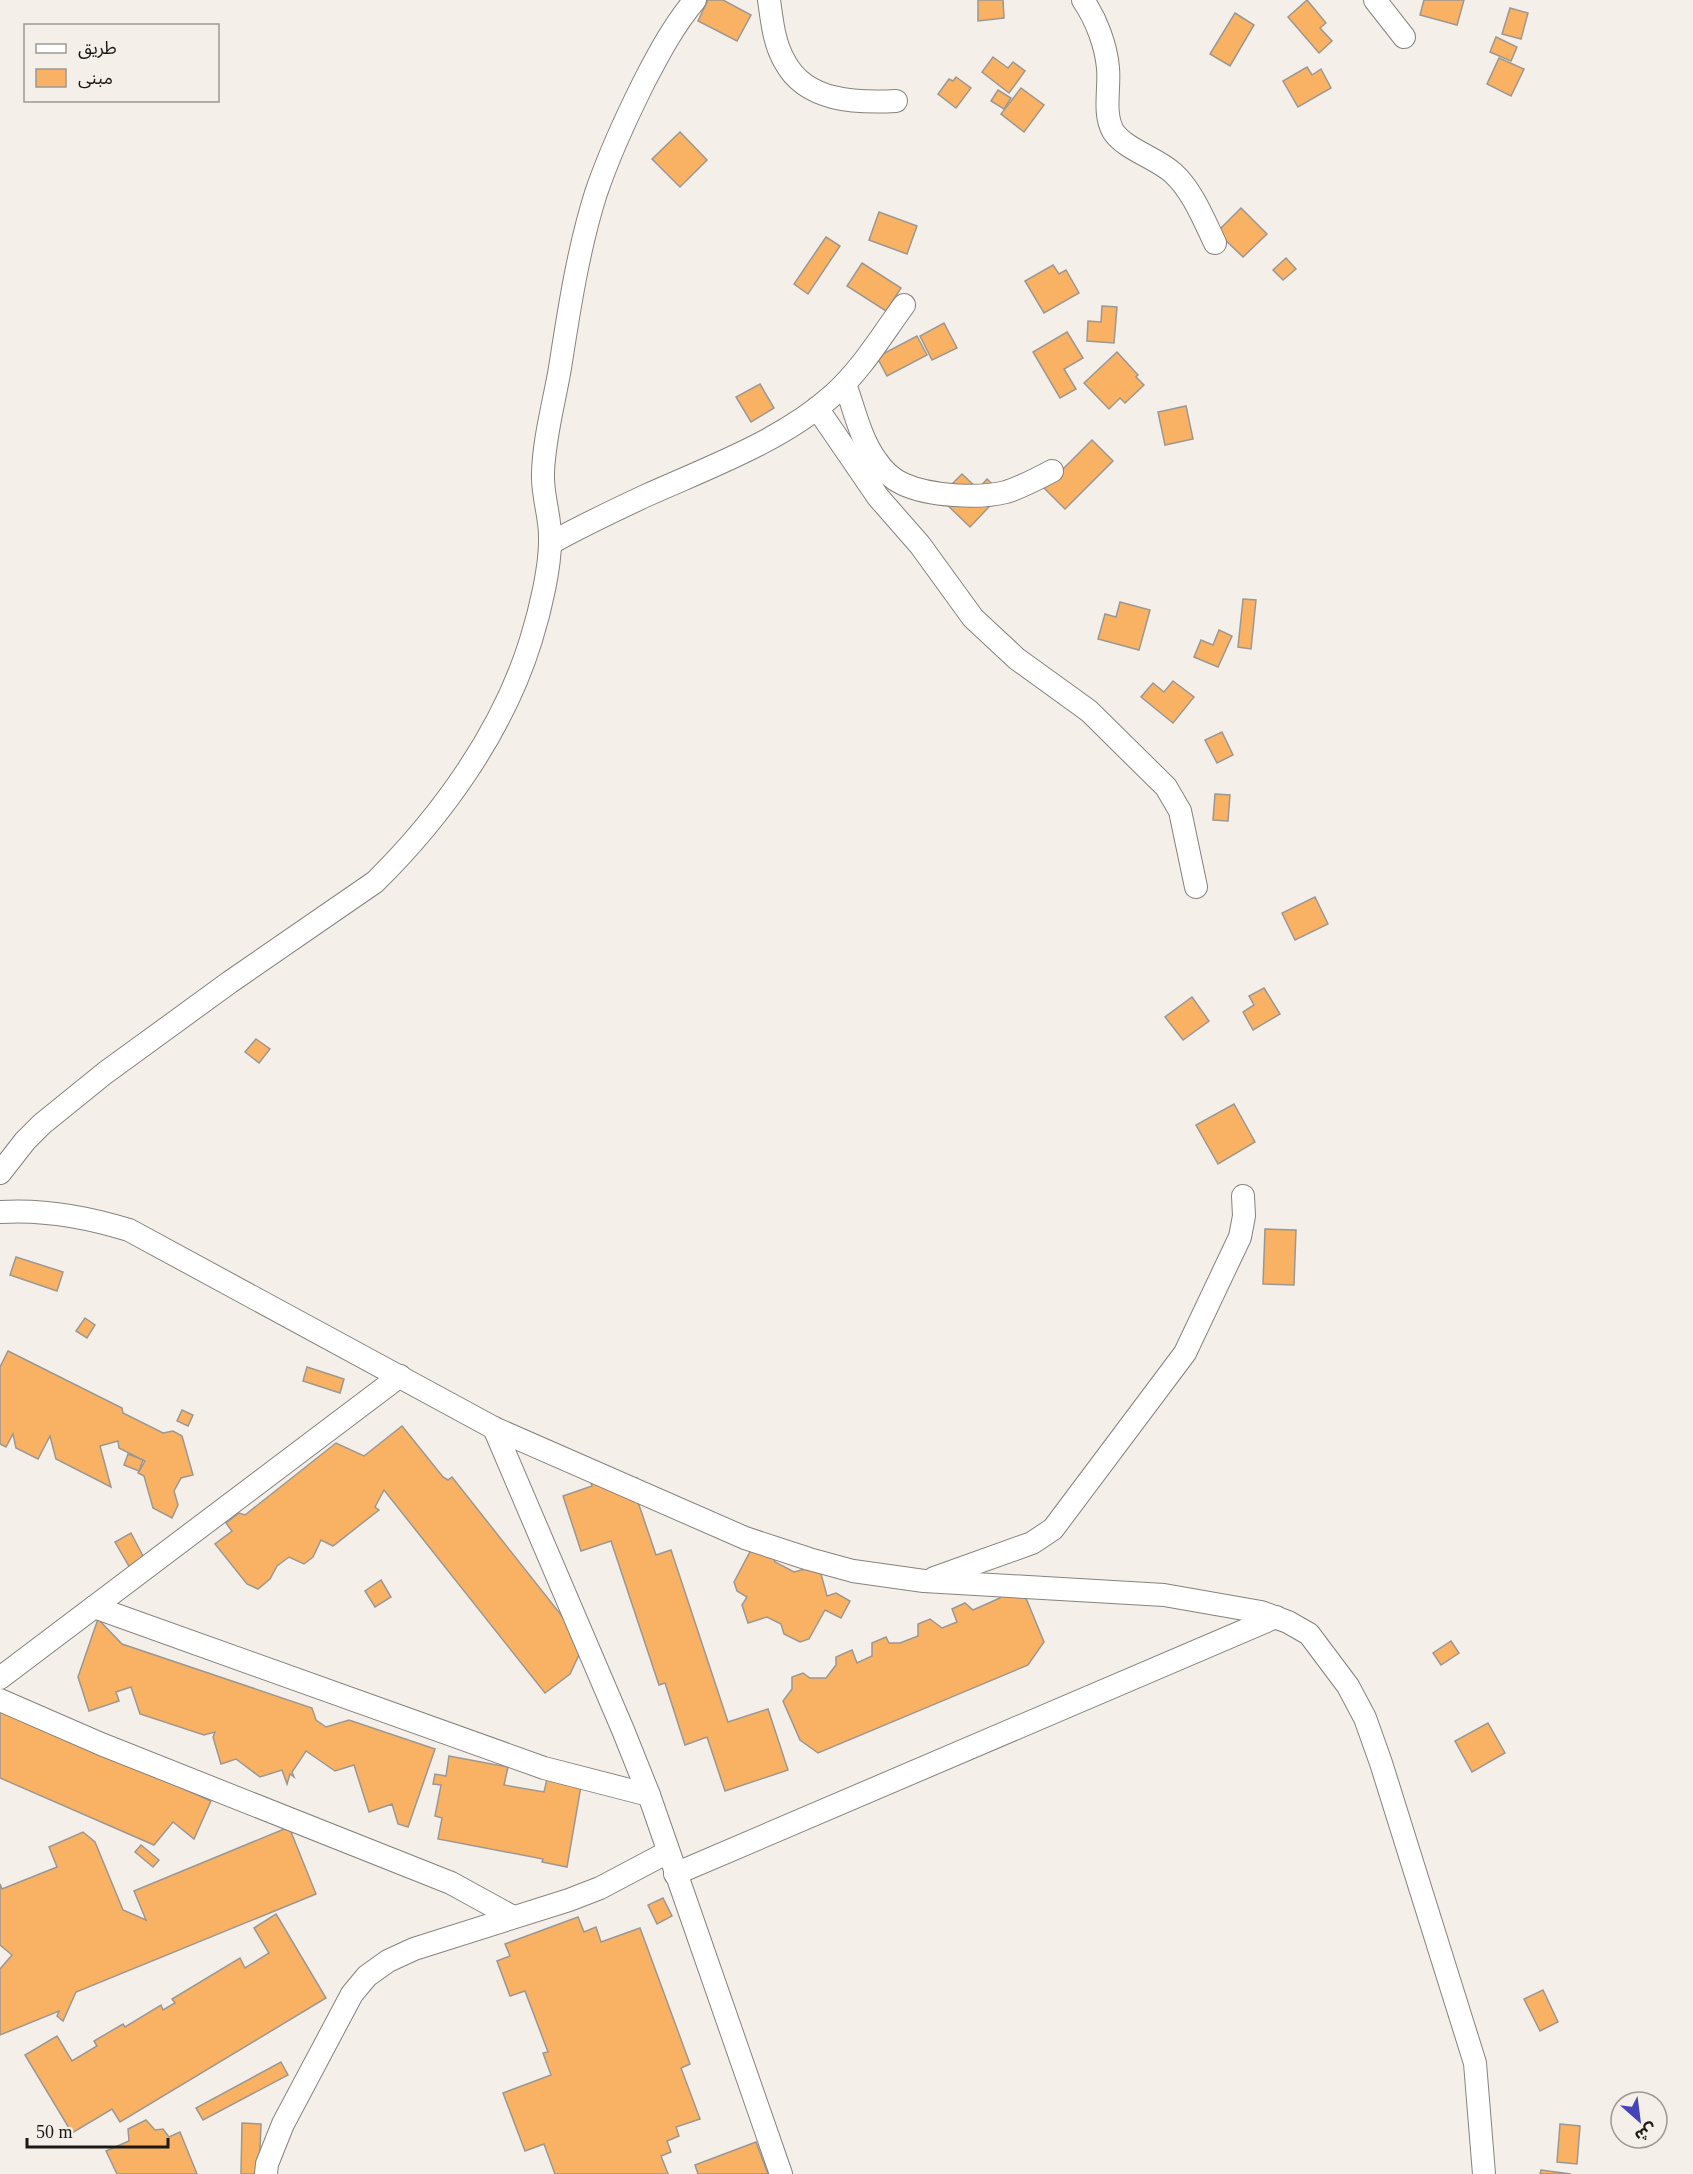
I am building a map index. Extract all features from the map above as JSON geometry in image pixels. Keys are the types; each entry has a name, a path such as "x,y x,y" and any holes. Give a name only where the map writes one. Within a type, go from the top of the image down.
{"street":[{"path":"0,1173 25,1141 42,1124 88,1086 230,982 375,882 427,824 472,763 496,724 514,687 531,640 538,612 550,543 543,488 545,456 568,317 596,194 627,116 664,44 695,0"},
{"path":"769,0 779,51 791,73 814,90 832,97 851,102 896,101"},
{"path":"1083,0 1101,38 1108,66 1109,122 1113,131 1120,140 1175,174 1198,210 1215,243"},
{"path":"1375,0 1404,37"},
{"path":"550,543 644,496 751,449 817,408 845,384 859,368 904,305"},
{"path":"845,384 875,460 889,475 903,484 940,493 988,495 1007,492 1052,471"},
{"path":"817,408 878,497 920,545 973,618 1017,659 1089,711 1166,787 1180,811 1196,887"},
{"path":"924,1581 1032,1543 1053,1529 1185,1353 1240,1237 1244,1216 1243,1196"},
{"path":"0,1212 21,1210 70,1216 129,1230 494,1428 745,1538 809,1559 853,1571 924,1581 1164,1595 1262,1612 1309,1634 1348,1686 1365,1718 1475,2062 1484,2174"},
{"path":"0,1678 400,1376"},
{"path":"494,1428 649,1795 781,2174"},
{"path":"94,1607 533,1764 649,1795"},
{"path":"675,1874 1276,1617"},
{"path":"0,1700 101,1744 451,1883 513,1917"},
{"path":"266,2174 267,2164 283,2124 352,1994 367,1976 388,1961 414,1949 600,1888 668,1852"}],"building":[{"path":"708,0 723,0 751,15 737,41 698,21"},
{"path":"978,0 1003,0 1004,18 978,21"},
{"path":"1307,0 1326,23 1320,28 1332,41 1319,53 1288,17"},
{"path":"1424,0 1464,0 1457,25 1420,15"},
{"path":"1510,8 1528,13 1521,39 1502,34"},
{"path":"1235,13 1254,25 1230,66 1210,54"},
{"path":"1496,37 1517,47 1511,61 1490,52"},
{"path":"993,57 1008,68 1013,62 1025,71 1009,93 982,72"},
{"path":"1499,58 1524,69 1511,96 1487,84"},
{"path":"1307,67 1312,75 1321,69 1331,88 1298,107 1283,81"},
{"path":"956,77 971,88 956,108 938,94 949,79 953,81"},
{"path":"1021,88 1044,105 1024,132 1001,114"},
{"path":"998,90 1011,98 1004,109 991,101"},
{"path":"680,132 707,160 680,187 652,159"},
{"path":"1241,208 1267,234 1243,257 1217,232"},
{"path":"879,212 917,226 907,254 869,240"},
{"path":"826,237 840,246 808,294 794,284"},
{"path":"1286,258 1296,269 1283,280 1273,270"},
{"path":"862,263 901,288 886,311 847,286"},
{"path":"1053,265 1059,274 1066,270 1079,293 1044,313 1025,281"},
{"path":"1102,306 1117,307 1114,343 1087,341 1088,321 1101,322"},
{"path":"944,323 957,348 932,360 920,336"},
{"path":"1067,332 1083,358 1064,369 1076,389 1060,398 1033,352"},
{"path":"917,336 927,355 887,376 877,357"},
{"path":"1117,352 1144,385 1125,403 1120,398 1109,409 1084,383"},
{"path":"760,384 774,408 751,422 736,397"},
{"path":"1186,406 1193,439 1165,445 1158,412"},
{"path":"1092,440 1113,461 1065,509 1044,488"},
{"path":"962,474 978,489 987,479 1002,493 970,527 939,497"},
{"path":"1243,599 1256,600 1251,649 1238,647"},
{"path":"1120,602 1150,610 1139,650 1098,639 1105,614 1116,617"},
{"path":"1219,630 1232,636 1218,667 1194,657 1201,640 1213,645"},
{"path":"1173,681 1194,697 1173,723 1141,697 1153,683 1164,692"},
{"path":"1222,732 1233,755 1217,763 1205,740"},
{"path":"1215,794 1230,795 1228,821 1213,820"},
{"path":"1315,897 1328,924 1295,940 1282,913"},
{"path":"1264,988 1280,1014 1253,1030 1243,1012 1254,1005 1249,996"},
{"path":"1192,997 1209,1021 1183,1040 1165,1017"},
{"path":"256,1039 270,1049 259,1063 245,1052"},
{"path":"1234,1104 1255,1142 1218,1164 1196,1125"},
{"path":"1265,1229 1296,1230 1294,1285 1263,1284"},
{"path":"16,1257 63,1272 57,1291 10,1275"},
{"path":"85,1318 95,1325 87,1338 76,1331"},
{"path":"8,1351 122,1408 123,1413 163,1433 173,1431 182,1436 193,1475 181,1478 174,1491 178,1505 172,1518 153,1508 144,1476 138,1473 145,1461 119,1448 118,1441 100,1446 111,1487 56,1459 50,1436 38,1459 16,1448 13,1434 6,1447 0,1444 0,1367"},
{"path":"307,1367 344,1379 340,1393 303,1381"},
{"path":"182,1410 193,1415 188,1426 177,1421"},
{"path":"402,1426 443,1477 448,1480 452,1477 584,1644 570,1674 545,1693 384,1490 375,1507 379,1510 333,1546 321,1540 313,1557 304,1564 289,1557 277,1566 270,1579 258,1589 247,1584 215,1544 232,1531 226,1523 239,1513 245,1515 336,1443 364,1456"},
{"path":"128,1454 143,1460 139,1471 124,1465"},
{"path":"588,1475 613,1486 637,1478 645,1500 638,1502 656,1555 671,1550 728,1722 768,1709 788,1770 725,1791 707,1737 685,1745 665,1683 659,1685 611,1541 581,1551 563,1496 592,1486"},
{"path":"131,1533 145,1560 130,1568 115,1542"},
{"path":"770,1547 775,1562 794,1572 809,1568 821,1574 827,1596 836,1593 850,1601 841,1618 825,1610 809,1639 800,1642 784,1634 781,1624 767,1617 748,1623 742,1605 747,1597 737,1591 734,1582 752,1548"},
{"path":"381,1580 391,1597 375,1607 365,1591"},
{"path":"1000,1586 1023,1591 1044,1642 1028,1665 818,1753 800,1740 783,1701 792,1689 792,1677 803,1673 810,1678 826,1678 836,1665 836,1657 852,1650 857,1663 872,1656 872,1643 886,1637 889,1643 900,1643 918,1636 918,1624 930,1619 942,1628 957,1622 952,1609 965,1603 973,1610 1000,1598"},
{"path":"98,1619 122,1644 312,1708 316,1720 326,1727 349,1720 435,1749 408,1827 398,1824 392,1804 369,1812 354,1765 335,1771 306,1751 292,1772 294,1777 290,1774 287,1784 282,1770 260,1777 236,1759 221,1764 213,1737 215,1732 204,1735 140,1714 131,1687 116,1692 119,1701 89,1711 78,1677"},
{"path":"1451,1641 1459,1653 1441,1665 1433,1653"},
{"path":"0,1708 211,1801 194,1839 173,1822 154,1845 0,1778"},
{"path":"1488,1723 1505,1753 1472,1772 1455,1741"},
{"path":"449,1756 508,1767 504,1785 544,1792 547,1779 581,1786 567,1867 542,1862 543,1859 438,1839 442,1818 435,1816 441,1785 433,1784 435,1774 446,1776"},
{"path":"289,1827 316,1894 76,1992 63,2021 57,2016 59,2011 0,2035 0,1969 12,1955 0,1945 0,1884 2,1889 57,1867 49,1847 83,1832 95,1842 123,1910 146,1920 134,1891"},
{"path":"141,1845 159,1860 153,1867 135,1852"},
{"path":"663,1898 672,1916 657,1924 648,1905"},
{"path":"276,1914 326,1998 120,2122 112,2109 72,2133 25,2055 57,2036 72,2061 97,2046 94,2041 123,2024 125,2027 161,2005 163,2010 175,2003 172,1999 240,1958 245,1968 269,1953 254,1928"},
{"path":"578,1917 584,1932 596,1927 601,1942 640,1928 690,2064 681,2068 700,2119 676,2127 679,2136 667,2141 671,2152 661,2156 668,2174 555,2174 544,2144 525,2151 503,2093 551,2075 543,2053 548,2052 525,1991 510,1996 497,1961 510,1956 505,1944"},
{"path":"1543,1990 1558,2022 1540,2031 1524,1999"},
{"path":"281,2062 288,2075 203,2120 196,2108"},
{"path":"146,2120 155,2130 163,2129 169,2137 180,2132 197,2174 117,2174 106,2151 129,2141 128,2129"},
{"path":"242,2123 261,2124 259,2174 241,2174"},
{"path":"1560,2124 1580,2126 1577,2164 1557,2162"},
{"path":"756,2142 768,2174 698,2174 695,2165"},
{"path":"1541,2170 1571,2174 1540,2174"}]}
